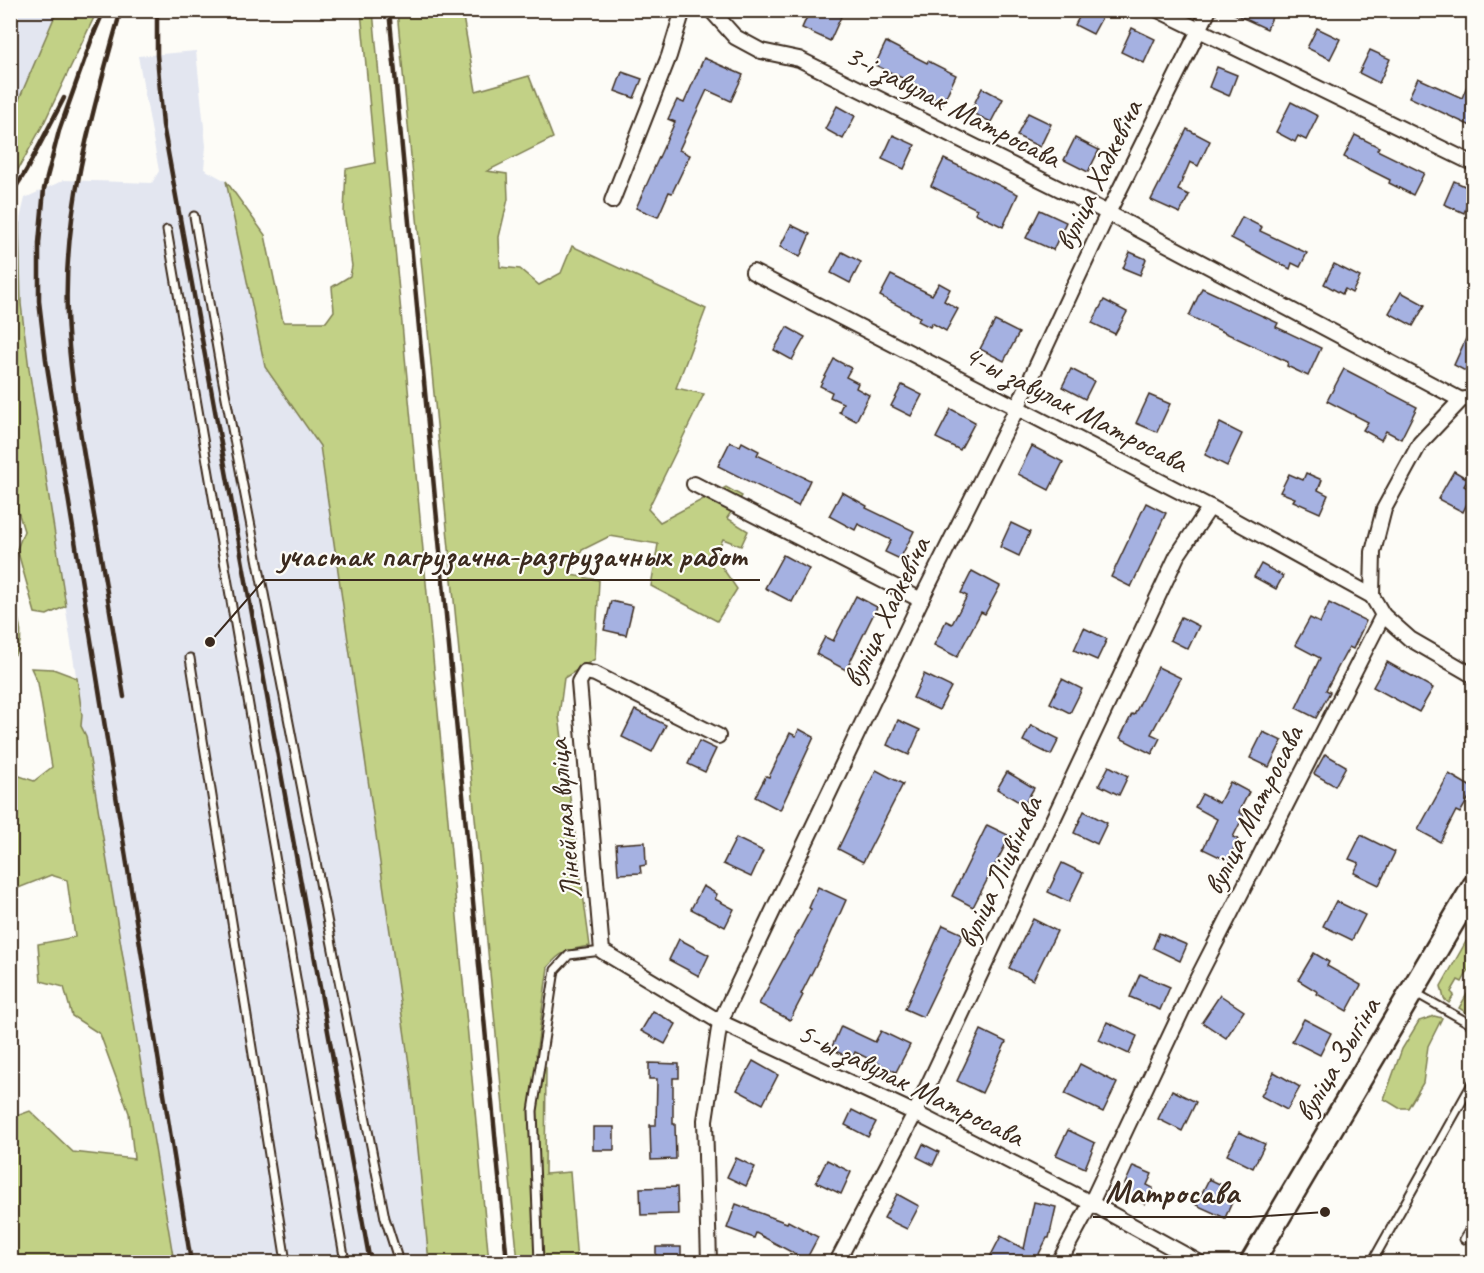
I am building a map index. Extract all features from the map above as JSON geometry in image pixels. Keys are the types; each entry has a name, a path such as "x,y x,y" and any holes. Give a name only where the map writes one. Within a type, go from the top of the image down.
{"main road":[{"name":"вуліца Зыгіна","path":"1252,1263 1473,886"}],"street":[{"path":"612,201 669,56 682,10"},
{"name":"3-і завулак Матросава","path":"711,10 735,37 761,51 799,59 1108,213 1467,399"},
{"path":"1158,10 1473,164"},
{"name":"вуліца Хадкевіча","path":"709,1263 705,1120 720,1022 921,600 1017,408 1108,213 1209,10"},
{"name":"4-ы завулак Матросава","path":"753,272 1210,507 1372,596"},
{"path":"1467,399 1420,443 1384,509 1373,552 1372,596 1383,615 1410,639 1473,676"},
{"path":"694,484 921,600"},
{"name":"вуліца Ліцвінава","path":"837,1263 915,1113 1177,556 1210,507"},
{"name":"вуліца Матросава","path":"1059,1263 1091,1203 1193,987 1383,615"},
{"name":"Лінейная вуліца","path":"602,951 579,682 585,672 595,674 718,736"},
{"name":"5-ы завулак Матросава","path":"602,951 720,1022 915,1113 1091,1203 1198,1263"}],"lane":[{"path":"194,216 222,377 380,1195 399,1263"},
{"path":"167,230 345,1263"},
{"path":"190,658 286,1263"},
{"path":"539,1263 533,1111 555,970 569,955 602,951"},
{"path":"1412,991 1473,1026"},
{"path":"1372,1263 1473,1080"},
{"path":"1464,1239 1473,1223"}],"shaded area":[{"path":"10,11 57,11 17,105 11,102"},
{"path":"196,51 206,146 204,169 226,181 265,367 320,446 411,1078 429,1262 174,1262 86,736 81,726 82,715 29,369 21,304 19,223 25,198 64,180 152,183 159,171 138,56"}],"green space":[{"path":"57,11 97,11 44,123 11,182 11,102 17,104"},
{"path":"361,11 373,11 489,1262 429,1262 411,1078 320,446 265,367 226,181 265,235 283,322 326,322 334,311 332,287 350,276 352,266 344,213 346,169 375,163"},
{"path":"397,11 462,11 476,91 529,76 553,138 487,171 507,174 508,199 499,237 500,267 520,269 539,285 561,273 572,246 706,309 676,388 704,394 648,509 660,522 726,487 742,496 727,518 748,531 741,546 723,539 715,557 737,589 717,621 651,586 658,544 610,536 582,550 571,575 599,580 595,659 564,678 559,716 590,946 566,952 557,957 548,967 536,1055 546,1068 545,1174 570,1172 577,1262 518,1262"},
{"path":"19,223 21,304 66,606 47,615 35,613 17,549 24,531 14,498 15,453 10,431 10,224"},
{"path":"11,596 19,620 21,637 20,645 11,659"},
{"path":"31,668 53,669 77,678 82,715 81,726 86,736 174,1262 11,1262 11,1118 30,1111 73,1152 134,1159 129,1113 100,1034 72,1016 64,987 41,981 38,944 75,937 67,880 51,875 11,891 11,773 34,781 52,767 38,683"},
{"path":"1473,929 1473,962 1462,982 1458,980 1451,992 1454,995 1449,1003 1444,999 1441,986"},
{"path":"1473,984 1473,1017 1459,1008"},
{"path":"1434,1016 1442,1018 1428,1046 1423,1083 1408,1108 1399,1108 1384,1099 1402,1049 1419,1021"}],"building":[{"path":"810,10 844,10 830,41 802,28"},
{"path":"1083,10 1106,10 1093,34 1075,25"},
{"path":"1226,10 1275,10 1267,29"},
{"path":"1132,28 1155,39 1144,63 1121,52"},
{"path":"1317,28 1340,39 1330,59 1307,48"},
{"path":"886,42 956,75 943,103 915,89 917,85 875,65"},
{"path":"1370,50 1390,59 1379,83 1359,73"},
{"path":"704,58 743,75 731,101 707,90 679,150 690,155 658,217 636,208 675,122 668,119 677,100 684,103"},
{"path":"1217,67 1237,75 1229,96 1209,87"},
{"path":"1473,71 1473,127 1409,97 1418,78 1462,98"},
{"path":"622,72 642,79 634,98 615,91"},
{"path":"982,88 1003,99 991,122 970,112"},
{"path":"1291,102 1318,116 1306,140 1298,136 1295,142 1276,132"},
{"path":"837,106 855,116 843,139 825,129"},
{"path":"1028,113 1051,124 1040,147 1017,136"},
{"path":"1187,129 1210,141 1198,166 1190,162 1178,190 1189,195 1180,213 1151,200"},
{"path":"893,135 915,145 904,169 882,159"},
{"path":"1355,135 1379,147 1377,150 1424,173 1413,195 1389,183 1390,180 1344,157"},
{"path":"1075,138 1099,150 1088,172 1064,160"},
{"path":"944,159 1018,194 1003,227 975,213 977,209 931,186"},
{"path":"1454,181 1473,190 1464,213 1444,204"},
{"path":"1040,210 1066,222 1053,250 1026,238"},
{"path":"1242,217 1262,227 1260,231 1307,253 1300,267 1292,263 1290,269 1231,238"},
{"path":"791,225 810,234 800,257 780,247"},
{"path":"842,252 861,262 850,283 831,273"},
{"path":"1130,252 1146,259 1140,275 1123,268"},
{"path":"1334,264 1360,277 1352,293 1345,289 1342,294 1324,284"},
{"path":"891,275 932,295 939,283 950,289 944,301 958,309 946,331 932,323 930,327 918,321 920,317 880,296"},
{"path":"1202,288 1278,323 1276,327 1321,348 1308,376 1287,366 1288,362 1189,316"},
{"path":"1401,292 1425,305 1413,326 1389,313"},
{"path":"1104,300 1127,312 1115,334 1092,323"},
{"path":"995,321 1019,333 1004,361 980,349"},
{"path":"1473,323 1473,375 1454,365"},
{"path":"787,327 805,337 792,360 774,350"},
{"path":"834,359 851,368 846,377 858,383 856,388 869,395 856,421 839,412 843,403 830,397 832,392 820,386"},
{"path":"1071,369 1094,381 1085,399 1062,387"},
{"path":"1344,369 1417,407 1401,439 1386,431 1381,440 1363,430 1368,422 1327,401"},
{"path":"902,385 922,395 911,416 891,406"},
{"path":"1149,395 1170,404 1157,432 1136,423"},
{"path":"951,409 975,422 960,450 936,438"},
{"path":"1220,423 1242,434 1227,466 1205,455"},
{"path":"730,442 740,446 742,442 759,451 757,455 810,480 798,506 718,466"},
{"path":"1032,446 1063,462 1049,490 1018,474"},
{"path":"1454,471 1468,479 1464,486 1473,491 1463,512 1438,499"},
{"path":"1306,473 1322,480 1318,490 1328,495 1320,513 1293,501 1295,498 1280,492 1289,474 1303,480"},
{"path":"842,492 867,506 866,508 914,531 900,559 885,552 891,540 858,524 855,530 829,516"},
{"path":"1146,503 1166,513 1131,587 1111,577"},
{"path":"1011,523 1030,532 1019,556 1000,547"},
{"path":"783,555 809,569 792,602 765,588"},
{"path":"1261,564 1283,576 1276,589 1254,577"},
{"path":"972,571 1000,586 985,614 981,612 957,657 934,645 946,621 952,624 967,596 961,593"},
{"path":"856,596 877,607 846,670 816,654 825,637 833,641"},
{"path":"611,601 633,606 626,635 604,630"},
{"path":"1329,603 1366,621 1353,649 1349,647 1326,690 1330,692 1316,718 1296,708 1320,658 1295,645 1310,618 1320,623"},
{"path":"1181,617 1199,626 1188,649 1170,640"},
{"path":"1084,628 1107,639 1097,660 1074,650"},
{"path":"1387,662 1433,688 1419,712 1373,687"},
{"path":"1158,667 1181,678 1151,734 1160,738 1152,754 1120,738"},
{"path":"924,674 951,687 939,710 913,698"},
{"path":"1062,679 1082,689 1070,713 1050,703"},
{"path":"635,710 666,725 652,752 622,737"},
{"path":"898,720 920,730 909,755 887,745"},
{"path":"1031,725 1059,739 1051,755 1023,741"},
{"path":"799,729 814,737 780,810 755,797 766,776 769,777 790,733 796,736"},
{"path":"1263,732 1282,741 1269,767 1250,758"},
{"path":"699,741 716,749 705,772 688,764"},
{"path":"1325,754 1346,766 1335,786 1314,774"},
{"path":"1109,766 1128,776 1119,795 1099,785"},
{"path":"876,770 903,784 863,862 838,849"},
{"path":"1007,772 1034,788 1024,805 997,789"},
{"path":"1449,774 1473,788 1473,791 1460,813 1456,811 1440,842 1418,830"},
{"path":"1230,782 1249,792 1239,812 1244,815 1233,837 1238,839 1228,861 1203,849 1217,819 1195,807 1202,794 1219,803"},
{"path":"1084,811 1107,823 1097,844 1074,833"},
{"path":"987,825 1010,836 973,907 952,896"},
{"path":"1361,835 1395,852 1379,885 1354,873 1359,863 1349,859"},
{"path":"736,838 763,851 751,877 723,864"},
{"path":"645,842 646,865 640,866 641,873 618,874 616,844"},
{"path":"1062,863 1083,873 1069,902 1048,892"},
{"path":"703,886 717,894 715,899 734,909 725,927 691,909"},
{"path":"818,887 846,900 790,1020 759,1004 811,909 809,908"},
{"path":"1336,901 1365,915 1352,940 1323,926"},
{"path":"1033,919 1057,931 1033,980 1009,968"},
{"path":"943,925 963,934 923,1017 905,1009"},
{"path":"1159,933 1187,945 1180,961 1153,948"},
{"path":"679,939 709,955 699,976 669,960"},
{"path":"1314,953 1329,962 1327,966 1361,985 1347,1011 1298,980"},
{"path":"1140,974 1170,987 1160,1010 1130,997"},
{"path":"1220,995 1244,1011 1226,1038 1202,1022"},
{"path":"653,1011 676,1024 665,1044 641,1031"},
{"path":"1304,1019 1331,1033 1320,1055 1292,1041"},
{"path":"1107,1022 1137,1036 1129,1054 1099,1040"},
{"path":"841,1026 875,1042 881,1031 910,1045 896,1072 855,1052 852,1059 831,1049"},
{"path":"981,1030 1006,1042 982,1093 957,1081"},
{"path":"753,1061 778,1075 763,1104 737,1090"},
{"path":"649,1063 679,1064 679,1078 673,1078 676,1159 651,1160 650,1125 656,1125 657,1079 649,1079"},
{"path":"1080,1064 1117,1083 1103,1112 1065,1094"},
{"path":"1274,1072 1300,1087 1287,1110 1261,1096"},
{"path":"1172,1090 1196,1102 1182,1131 1158,1119"},
{"path":"852,1110 876,1122 868,1137 845,1125"},
{"path":"593,1127 614,1127 614,1150 593,1150"},
{"path":"1068,1130 1095,1143 1085,1168 1056,1155"},
{"path":"1239,1132 1265,1144 1253,1168 1227,1155"},
{"path":"923,1144 939,1152 933,1165 917,1157"},
{"path":"736,1158 755,1167 746,1186 727,1177"},
{"path":"827,1160 851,1172 841,1194 816,1182"},
{"path":"1133,1166 1152,1174 1147,1185 1153,1188 1145,1204 1121,1193"},
{"path":"1209,1179 1226,1187 1222,1195 1233,1200 1225,1218 1196,1205"},
{"path":"677,1187 678,1214 641,1215 640,1188"},
{"path":"897,1194 919,1206 907,1229 884,1218"},
{"path":"1034,1202 1056,1207 1049,1238 1038,1256 1050,1263 987,1263 1001,1236 1024,1249"},
{"path":"736,1204 787,1223 788,1221 818,1237 806,1260 756,1233 754,1238 727,1228"},
{"path":"656,1247 681,1247 681,1263 656,1263"}],"railway":[{"path":"92,38 104,10"},
{"path":"121,10 100,85 75,198 67,275 67,314 75,400 124,697"},
{"path":"157,10 157,55 163,125 370,1262"},
{"path":"389,10 507,1262"},
{"path":"95,30 59,131 44,189 39,243 39,301 46,360 191,1262"},
{"path":"10,196 26,171 64,98"}],"place":[{"name":"участак пагрузачна-разгрузачных работ","path":"210,642"},
{"name":"Матросава","path":"1325,1212"}]}
